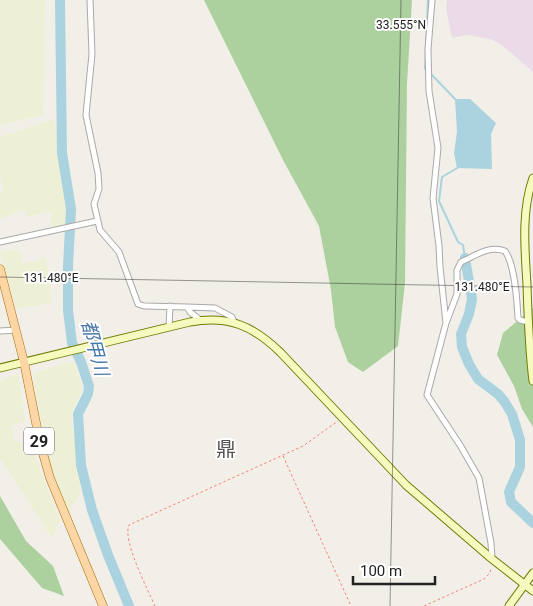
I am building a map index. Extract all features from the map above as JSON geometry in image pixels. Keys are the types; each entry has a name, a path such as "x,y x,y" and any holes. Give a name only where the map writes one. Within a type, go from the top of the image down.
{"main road":[{"name":"29","path":"0,269 24,362 40,443 50,478 103,606"}],"street":[{"path":"90,0 92,54 86,115 98,172 99,188 94,204 102,234 122,257 138,304 144,306 215,308 232,317 234,322"},
{"path":"432,0 428,49 429,91 438,148 433,198 446,323"},
{"path":"533,178 528,197 525,222 528,322 533,381"},
{"path":"0,242 97,221"},
{"path":"492,560 491,543 479,478 460,445 426,395 446,323 457,294 457,270 461,262 492,249 500,249 506,252 515,284 519,319 528,322"},
{"path":"169,327 170,306"},
{"path":"187,307 200,320"},
{"path":"0,368 200,320 220,319 234,322 252,330 272,344 406,485 492,560 533,591"},
{"path":"0,331 16,330"},
{"path":"509,606 533,574"}],"path":[{"path":"155,606 126,535 129,525 303,446 342,418"},
{"path":"283,456 351,606"},
{"path":"424,606 484,579 490,573 492,560"}],"shaded area":[{"path":"447,0 533,0 533,72 502,45 490,39 467,35 452,38 446,9"}],"green space":[{"path":"0,0 45,0 43,115 0,125"},
{"path":"204,0 412,0 407,84 405,283 398,346 363,372 348,362 335,327 331,290 319,226 283,160"},
{"path":"54,119 67,200 65,226 50,230 51,211 27,217 24,209 0,219 0,194 4,191 0,174 0,137"},
{"path":"19,249 23,264 46,258 52,303 16,309 0,252"},
{"path":"533,308 533,427 522,409 514,386 497,355 503,333"},
{"path":"74,361 83,387 71,415 81,491 68,514 46,453 33,373"},
{"path":"18,373 25,421 12,426 14,439 33,451 60,521 52,538 0,458 0,382"},
{"path":"0,496 26,541 53,566 64,596 42,588 0,539"}],"water":[{"path":"455,99 470,99 496,123 491,134 492,169 457,168 454,153 457,132"}],"waterway":[{"name":"都甲川","path":"60,0 62,153 71,209 68,310 72,343 89,386 88,394 78,414 81,465 92,510 129,606"},
{"path":"425,69 428,0"},
{"path":"432,75 456,100"},
{"path":"459,167 442,177 439,201 458,242 463,245 465,258"},
{"path":"465,258 472,299 469,314 461,334 462,347 478,379 498,394 512,414 520,440 520,467 509,492 511,502 533,523"}],"district":[{"name":"鼎","path":"226,449"}]}
